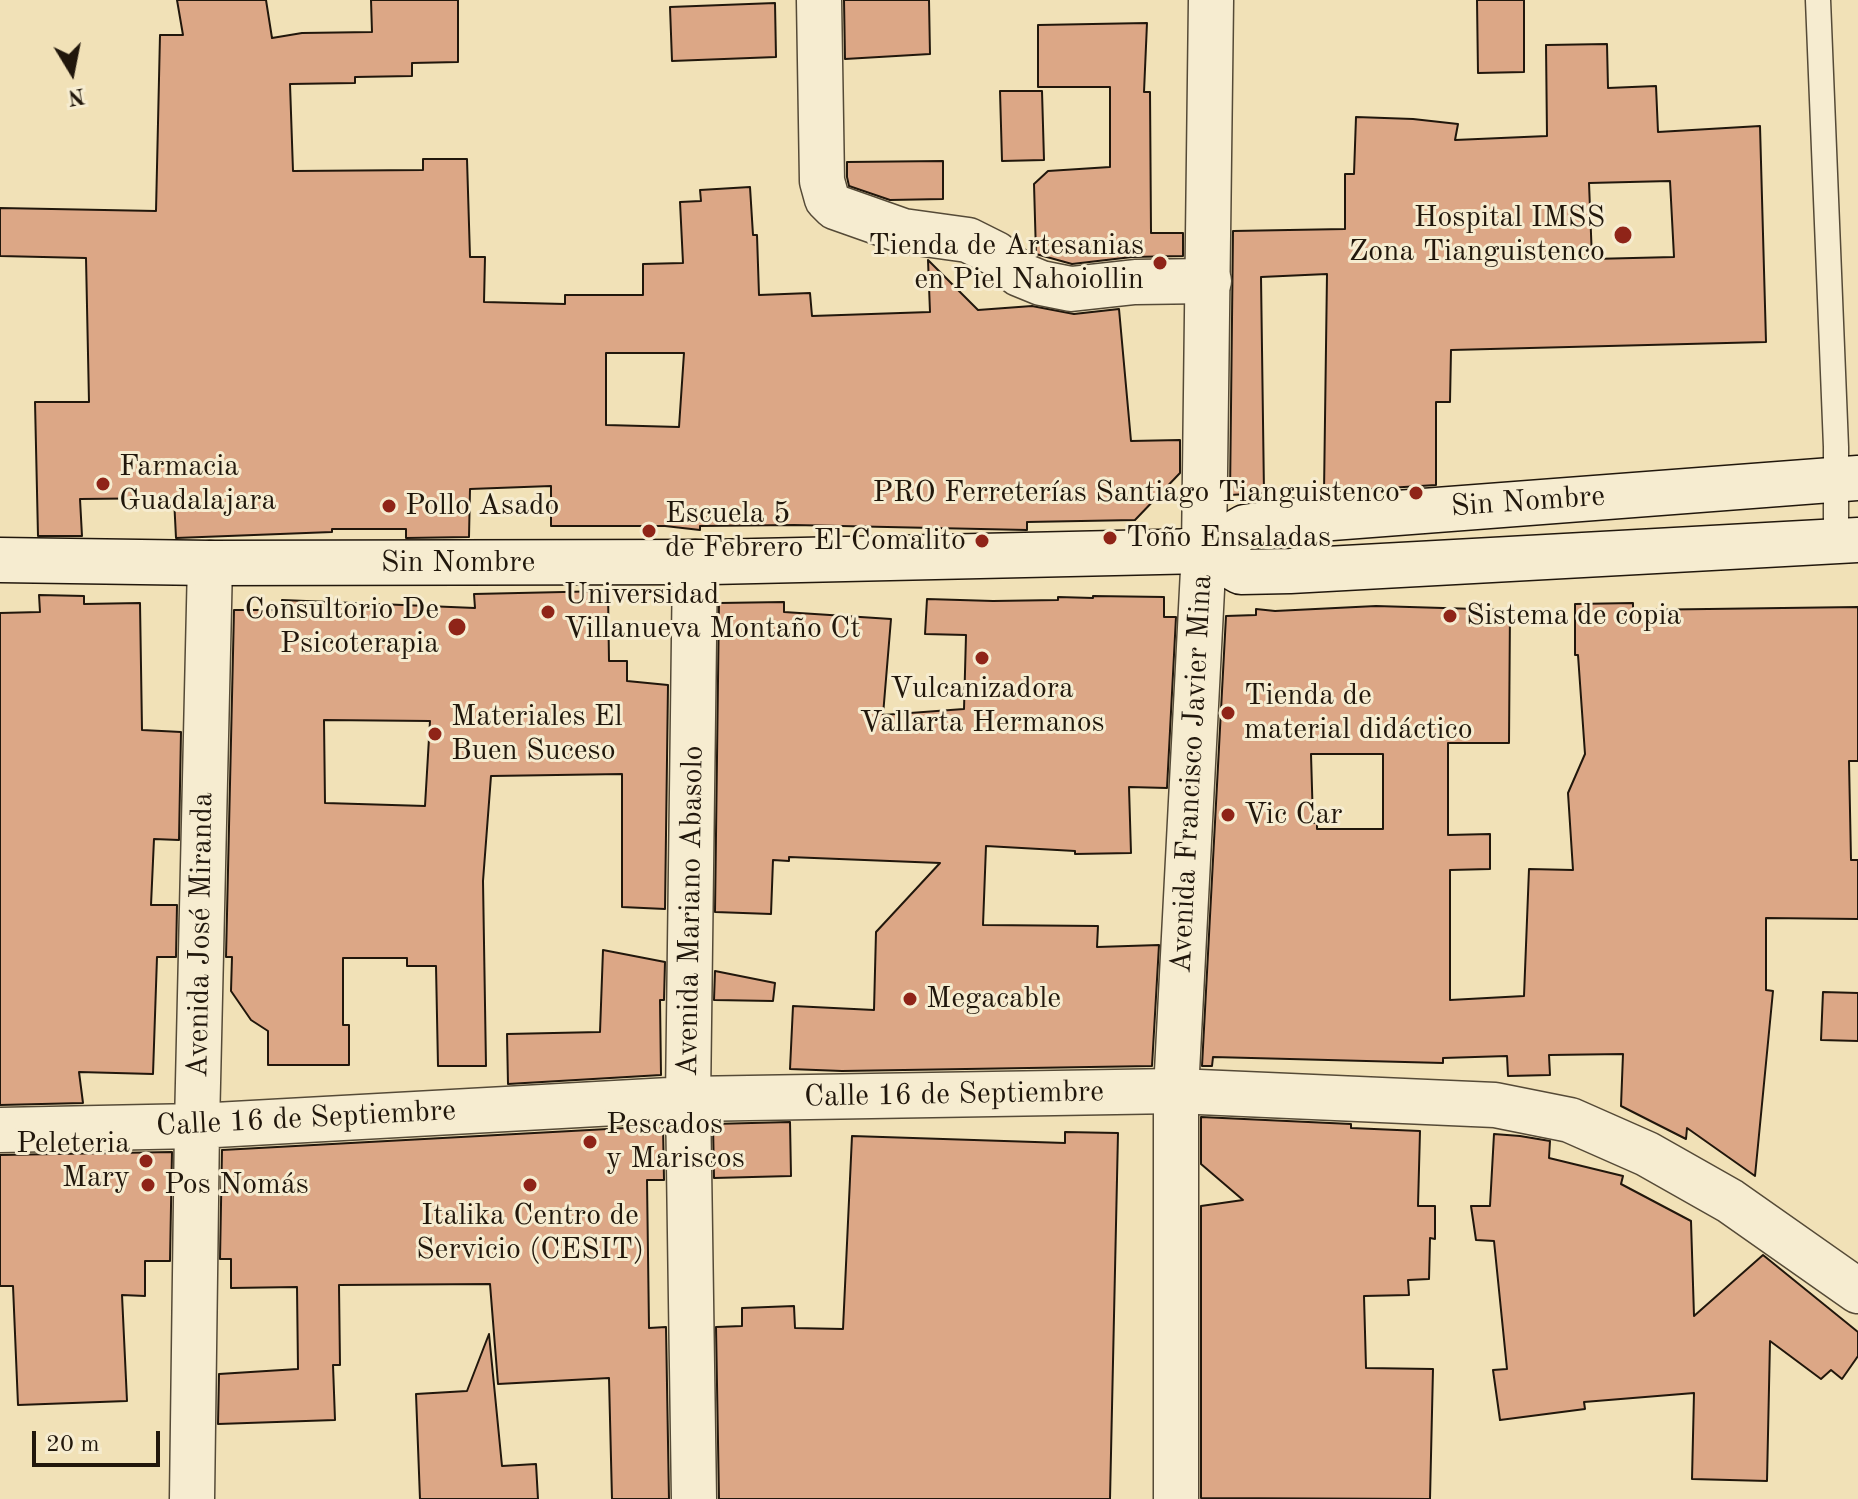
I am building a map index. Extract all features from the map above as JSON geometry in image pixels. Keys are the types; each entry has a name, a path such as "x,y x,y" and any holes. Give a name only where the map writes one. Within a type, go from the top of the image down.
{"street":[{"path":"819,0 822,181 827,199 835,207 903,231 968,240 996,254 1019,274 1041,283 1071,289 1135,282 1209,281"},
{"name":"Avenida Francisco Javier Mina","path":"1176,1499 1176,1091 1204,551 1211,0"},
{"name":"Sin Nombre","path":"0,560 695,562 1204,551 1245,527 1292,521 1847,479"},
{"name":"Sin Nombre","path":"1204,551 1241,572 1847,541"},
{"name":"Avenida Mariano Abasolo","path":"694,1499 688,1099 695,562"},
{"name":"Avenida José Miranda","path":"192,1499 210,563"},
{"name":"Calle 16 de Septiembre","path":"0,1130 197,1126 688,1099 1176,1091 1495,1105 1570,1120 1647,1154 1730,1201 1858,1291"}],"lane":[{"path":"1818,0 1847,479 1847,541"}],"building":[{"path":"177,0 266,0 272,38 302,33 372,32 371,0 458,0 458,62 412,63 412,76 355,77 355,83 290,84 293,171 423,170 423,159 467,159 470,257 485,257 484,302 565,304 565,295 643,295 643,264 683,263 680,202 701,201 700,190 750,187 753,235 757,235 759,295 810,293 812,316 930,312 928,260 978,310 1032,306 1074,314 1119,309 1131,441 1180,440 1180,473 1135,520 1027,522 1027,530 794,525 700,526 700,530 665,526 551,526 551,486 470,489 469,537 406,538 406,529 332,529 332,532 176,538 174,498 80,499 82,536 38,536 35,402 89,402 86,258 0,256 0,208 156,211 160,35 183,35","holes":["606,353 684,353 679,427 606,425"]},
{"path":"844,0 929,0 930,54 845,59"},
{"path":"1477,0 1524,0 1524,72 1478,73"},
{"path":"775,3 776,57 672,61 670,7"},
{"path":"1147,23 1144,92 1150,92 1151,233 1183,233 1183,256 1132,257 1072,264 1036,254 1034,184 1048,171 1110,167 1110,87 1038,87 1038,25"},
{"path":"1607,44 1608,88 1656,86 1658,132 1760,126 1766,342 1451,350 1450,402 1436,402 1436,485 1324,492 1327,274 1261,277 1264,493 1230,495 1233,231 1345,229 1345,174 1354,174 1356,117 1458,124 1455,140 1547,136 1546,45","holes":["1670,181 1674,257 1592,259 1589,183"]},
{"path":"1000,91 1042,91 1044,160 1002,161"},
{"path":"943,161 943,199 890,200 849,186 847,177 847,162"},
{"path":"608,591 609,661 627,661 627,681 668,685 665,909 622,907 622,774 491,776 483,881 486,1066 438,1066 436,966 407,966 407,958 343,958 343,1025 349,1025 349,1065 268,1065 268,1031 251,1020 231,991 232,957 226,957 234,610 282,610 282,600 475,608 474,594","holes":["324,720 430,721 425,806 325,803"]},
{"path":"39,595 84,596 84,604 140,603 142,730 181,732 179,840 154,839 151,905 177,905 176,957 157,957 153,1074 79,1072 83,1103 0,1105 0,613 40,612"},
{"path":"1058,597 1164,597 1164,617 1176,617 1167,788 1129,787 1131,853 1075,854 1075,851 986,846 983,925 1098,926 1097,947 1159,945 1152,1066 842,1071 790,1069 793,1006 874,1010 876,932 940,863 789,857 789,861 773,860 771,914 715,912 719,603 784,602 784,612 891,619 883,715 964,709 966,635 925,634 927,599 1058,600"},
{"path":"1633,603 1633,610 1858,607 1858,761 1849,761 1851,860 1858,860 1858,919 1766,918 1766,990 1773,991 1755,1176 1687,1128 1686,1139 1621,1106 1623,1054 1549,1055 1550,1075 1508,1076 1507,1056 1443,1058 1443,1063 1213,1057 1212,1066 1202,1066 1226,616 1256,615 1256,609 1275,611 1376,606 1510,610 1509,743 1448,743 1448,835 1490,834 1490,869 1450,870 1450,1000 1524,996 1529,869 1573,870 1568,793 1585,754 1578,655 1575,655 1575,604","holes":["1311,754 1383,754 1383,829 1317,829 1317,823 1313,823"]},
{"path":"603,950 665,962 664,1000 660,1000 661,1075 508,1084 507,1034 600,1032"},
{"path":"715,971 775,983 773,1001 714,1000"},
{"path":"1823,992 1858,993 1858,1041 1821,1040"},
{"path":"1201,1117 1351,1124 1351,1128 1420,1131 1418,1206 1435,1206 1435,1239 1430,1238 1429,1279 1408,1280 1409,1295 1364,1296 1366,1368 1433,1369 1430,1499 1201,1498 1201,1206 1243,1200 1201,1164"},
{"path":"790,1122 791,1176 714,1178 713,1124"},
{"path":"663,1126 664,1180 647,1180 649,1328 666,1327 669,1499 612,1499 609,1378 498,1384 490,1284 339,1285 340,1365 333,1365 335,1420 218,1424 219,1374 298,1369 297,1287 231,1288 231,1259 220,1259 222,1150"},
{"path":"1065,1132 1118,1133 1110,1499 719,1499 716,1327 742,1326 742,1308 794,1306 795,1328 843,1329 852,1136 1065,1143"},
{"path":"1494,1134 1550,1141 1549,1158 1623,1176 1621,1184 1691,1221 1694,1316 1763,1255 1858,1332 1858,1356 1842,1379 1831,1370 1821,1379 1770,1341 1767,1481 1692,1479 1694,1393 1584,1402 1585,1409 1500,1420 1493,1370 1507,1369 1494,1241 1476,1240 1471,1206 1490,1206"},
{"path":"172,1152 170,1261 145,1261 145,1296 122,1295 127,1401 18,1405 13,1286 0,1286 0,1155"},
{"path":"489,1334 502,1466 536,1464 538,1499 420,1499 416,1394 467,1391"}],"place":[{"name":"Hospital IMSS Zona Tianguistenco","path":"1623,235"},
{"name":"Tienda de Artesanias en Piel Nahoiollin","path":"1160,263"},
{"name":"Farmacia Guadalajara","path":"103,484"},
{"name":"PRO Ferreterías Santiago Tianguistenco","path":"1416,493"},
{"name":"Pollo Asado","path":"389,506"},
{"name":"Escuela 5 de Febrero","path":"649,531"},
{"name":"Toño Ensaladas","path":"1110,538"},
{"name":"El Comalito","path":"982,541"},
{"name":"Universidad Villanueva Montaño Ct","path":"548,612"},
{"name":"Sistema de copia","path":"1450,616"},
{"name":"Consultorio De Psicoterapia","path":"457,627"},
{"name":"Vulcanizadora Vallarta Hermanos","path":"982,658"},
{"name":"Tienda de material didáctico","path":"1228,713"},
{"name":"Materiales El Buen Suceso","path":"435,734"},
{"name":"Vic Car","path":"1228,815"},
{"name":"Megacable","path":"910,999"},
{"name":"Pescados y Mariscos","path":"590,1142"},
{"name":"Peleteria Mary","path":"146,1161"},
{"name":"Pos Nomás","path":"148,1185"},
{"name":"Italika Centro de Servicio (CESIT)","path":"530,1185"}]}
